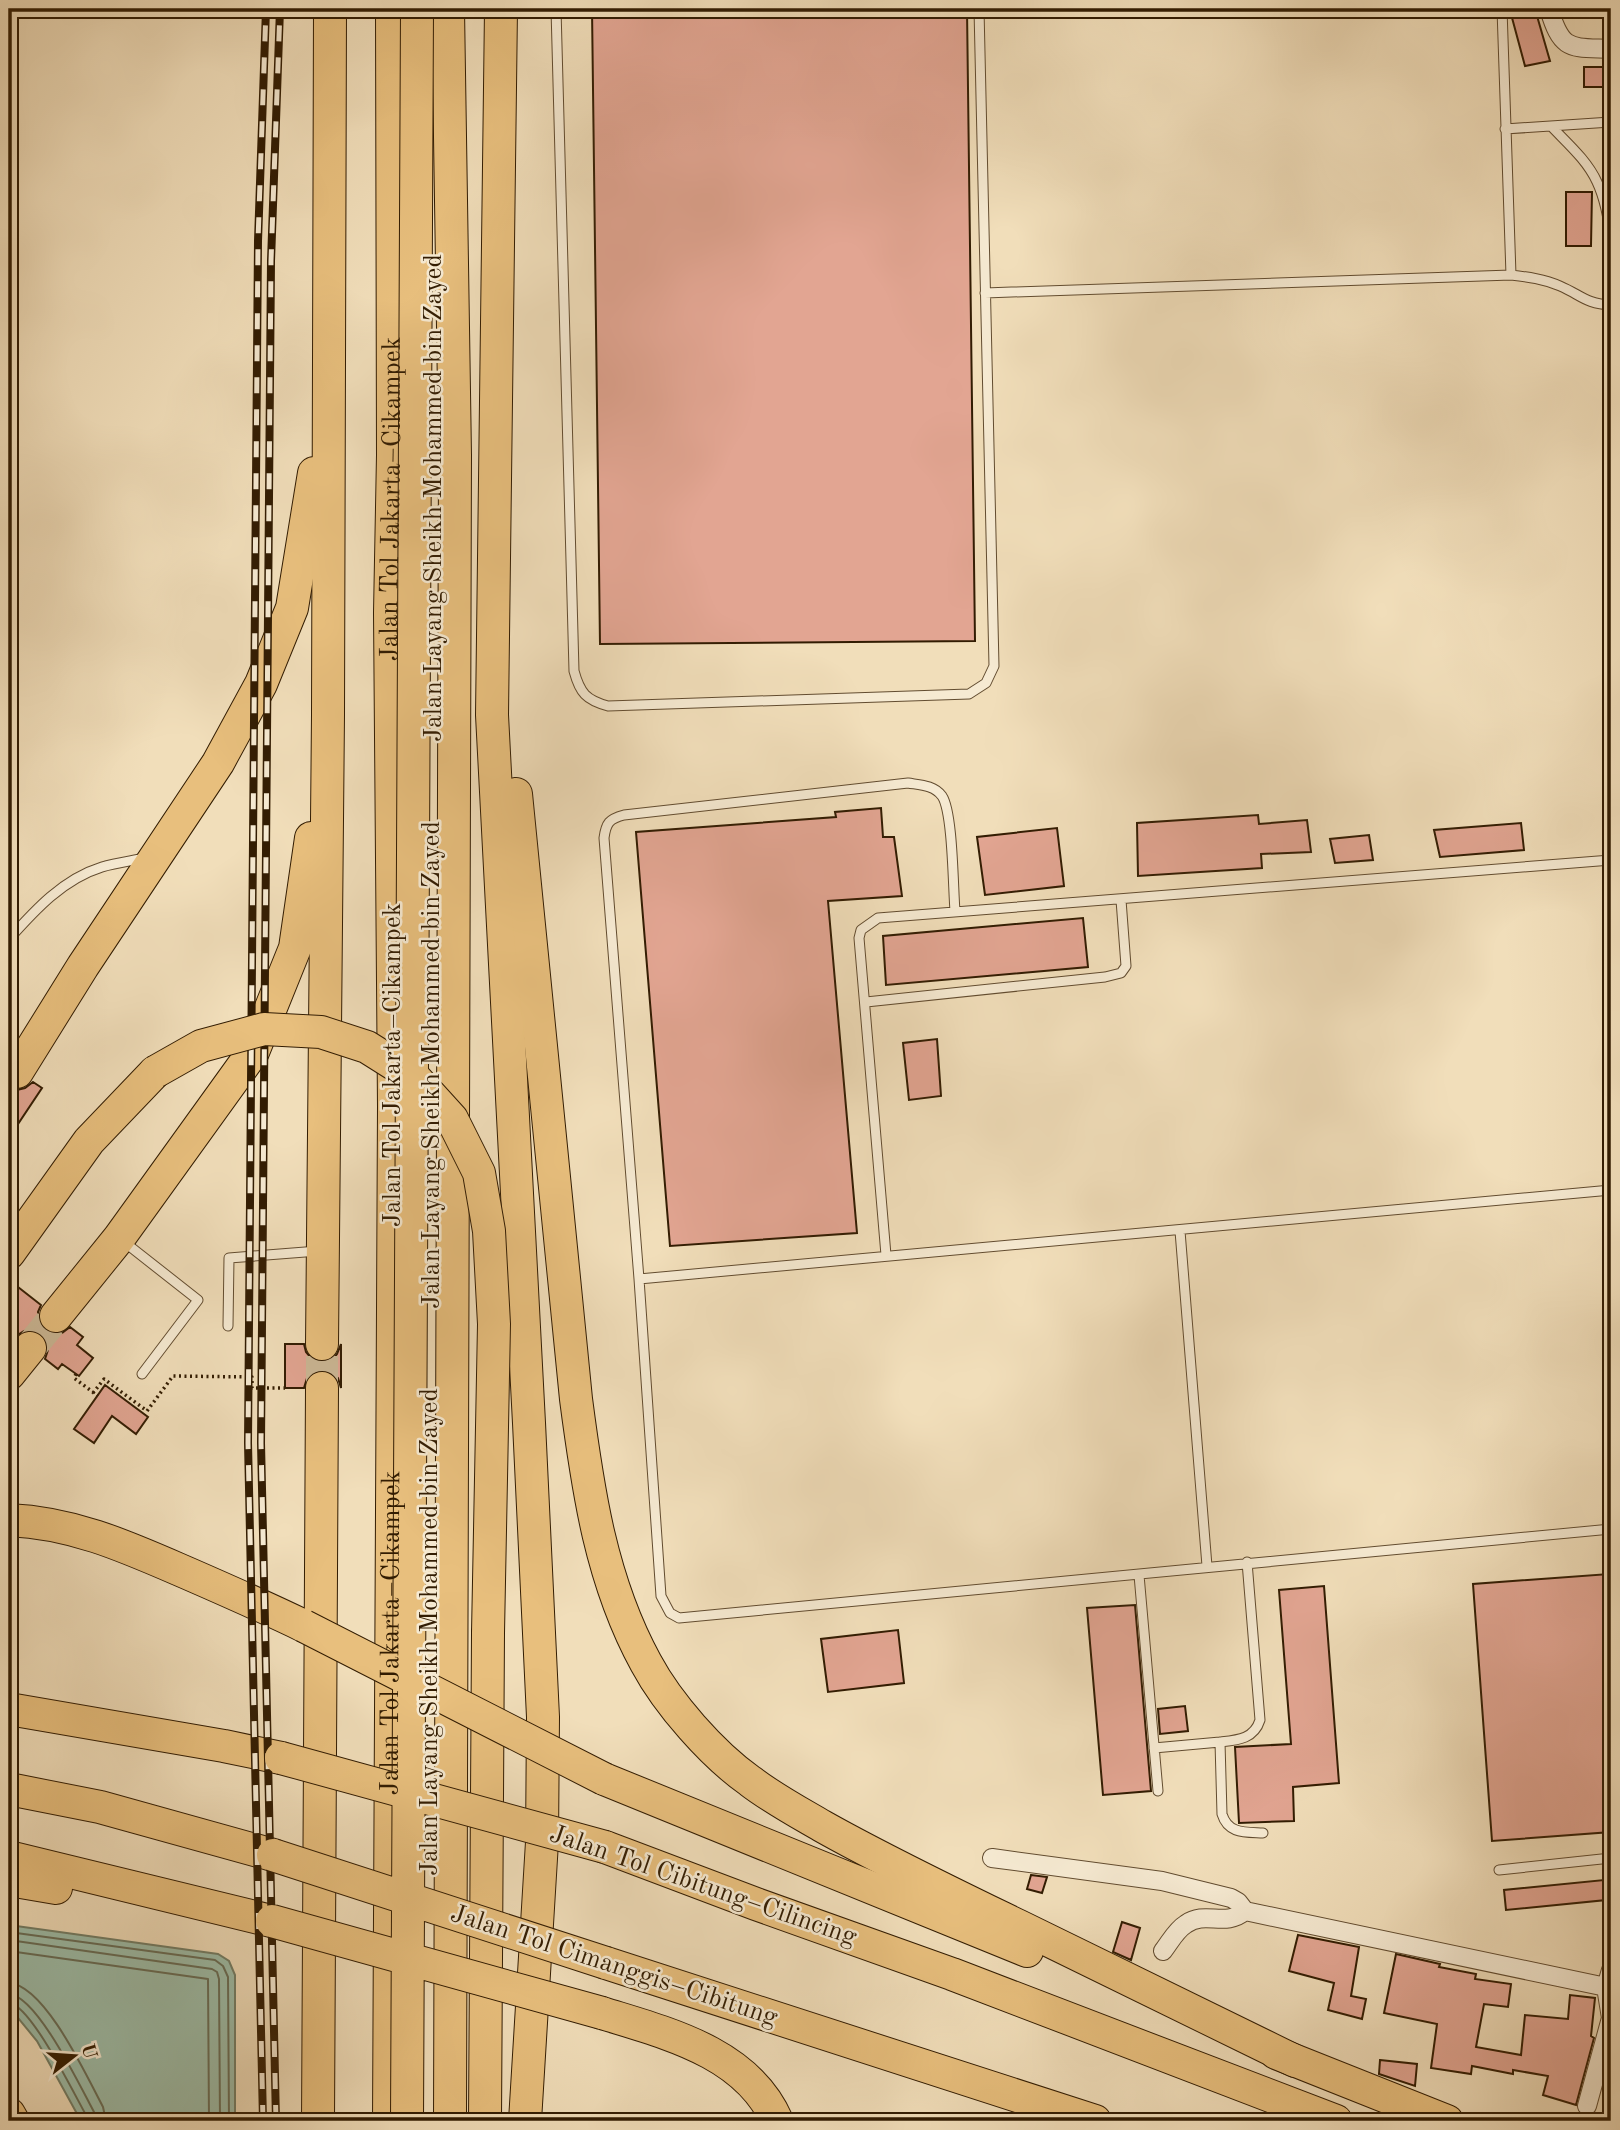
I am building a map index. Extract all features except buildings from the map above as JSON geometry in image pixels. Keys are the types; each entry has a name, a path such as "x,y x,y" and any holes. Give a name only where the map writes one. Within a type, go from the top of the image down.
{"highway":[{"path":"322,1344 328,715 330,9"},
{"name":"Jalan Tol Jakarta–Cikampek","path":"389,2121 394,1120 390,613 393,455 393,9"},
{"name":"Jalan Layang Sheikh Mohammed bin Zayed","path":"407,2121 417,9"},
{"name":"Jalan Layang Sheikh Mohammed bin Zayed","path":"428,2121 436,9"},
{"path":"448,9 455,455 450,2121"},
{"path":"501,9 492,715 530,1423 542,1717 542,1842 525,2121"},
{"path":"17,1072 218,763 257,691 292,608 329,378"},
{"path":"497,454 511,744 576,1399 589,1500 622,1615 647,1665 679,1710 709,1744 749,1781 877,1857 1295,2061"},
{"path":"56,1316 119,1238 253,1052 295,947 328,715"},
{"path":"9,1253 89,1141 155,1072 201,1045 264,1029 321,1032 367,1047 413,1076 452,1119 479,1173 489,1231 494,1324 488,1633 485,2121"},
{"path":"9,1374 30,1348"},
{"path":"318,2121 322,1388"},
{"path":"9,1520 41,1521 111,1540 304,1626 604,1779 1447,2121"},
{"name":"Jalan Tol Cibitung–Cilincing","path":"9,1709 210,1743 281,1758 605,1847 930,1966 1336,2121"},
{"name":"Jalan Tol Cimanggis–Cibitung","path":"9,1789 100,1807 273,1855 1095,2121"},
{"path":"9,1857 272,1921 660,2031 720,2059 744,2076 763,2096 777,2121"},
{"path":"9,1880 272,1921"},
{"path":"9,2114 13,2121"}],"street":[{"path":"1549,9 1559,36 1567,44 1577,48 1611,49"},
{"path":"992,1858 1162,1881 1231,1898 1245,1911"},
{"path":"1163,1951 1188,1922 1209,1918 1230,1920 1245,1911 1609,1978 1611,2018 1587,2106"}],"lane":[{"path":"556,9 574,671 579,689 594,702 608,706 969,694 986,683 994,666 979,9"},
{"path":"1502,9 1511,275"},
{"path":"1505,129 1611,121"},
{"path":"1551,126 1585,162 1597,181 1611,236"},
{"path":"985,293 1511,275 1535,278 1561,286 1589,302 1611,305"},
{"path":"955,911 948,815 943,797 931,786 908,783 612,818 606,826 604,838 662,1596 670,1613 679,1618 1611,1529"},
{"path":"9,939 33,912 67,884 102,868 157,855"},
{"path":"886,1255 859,938 862,930 878,918 1611,859"},
{"path":"866,1002 1105,977 1121,973 1126,966 1121,900"},
{"path":"639,1279 1611,1190"},
{"path":"1180,1231 1207,1566"},
{"path":"119,1238 198,1300 142,1374"},
{"path":"228,1326 229,1258 323,1250"},
{"path":"1154,1748 1242,1739 1257,1728 1260,1720 1247,1562"},
{"path":"1139,1575 1157,1791"},
{"path":"1220,1742 1224,1822 1236,1831 1263,1833"},
{"path":"1499,1870 1611,1858"}],"path":[{"path":"76,1374 74,1378 95,1394 104,1378 147,1411 173,1376 252,1377 252,1388 285,1388"}],"water":[{"path":"9,1925 218,1954 229,1961 235,1975 235,2121 81,2121 37,2041 9,2007"}],"tunnel":[{"path":"30,1348 56,1316"},
{"path":"322,1344 322,1388"}],"railway":[{"path":"263,2121 248,1443 258,241 266,9"},
{"path":"276,2121 261,1443 271,261 280,9"}]}
